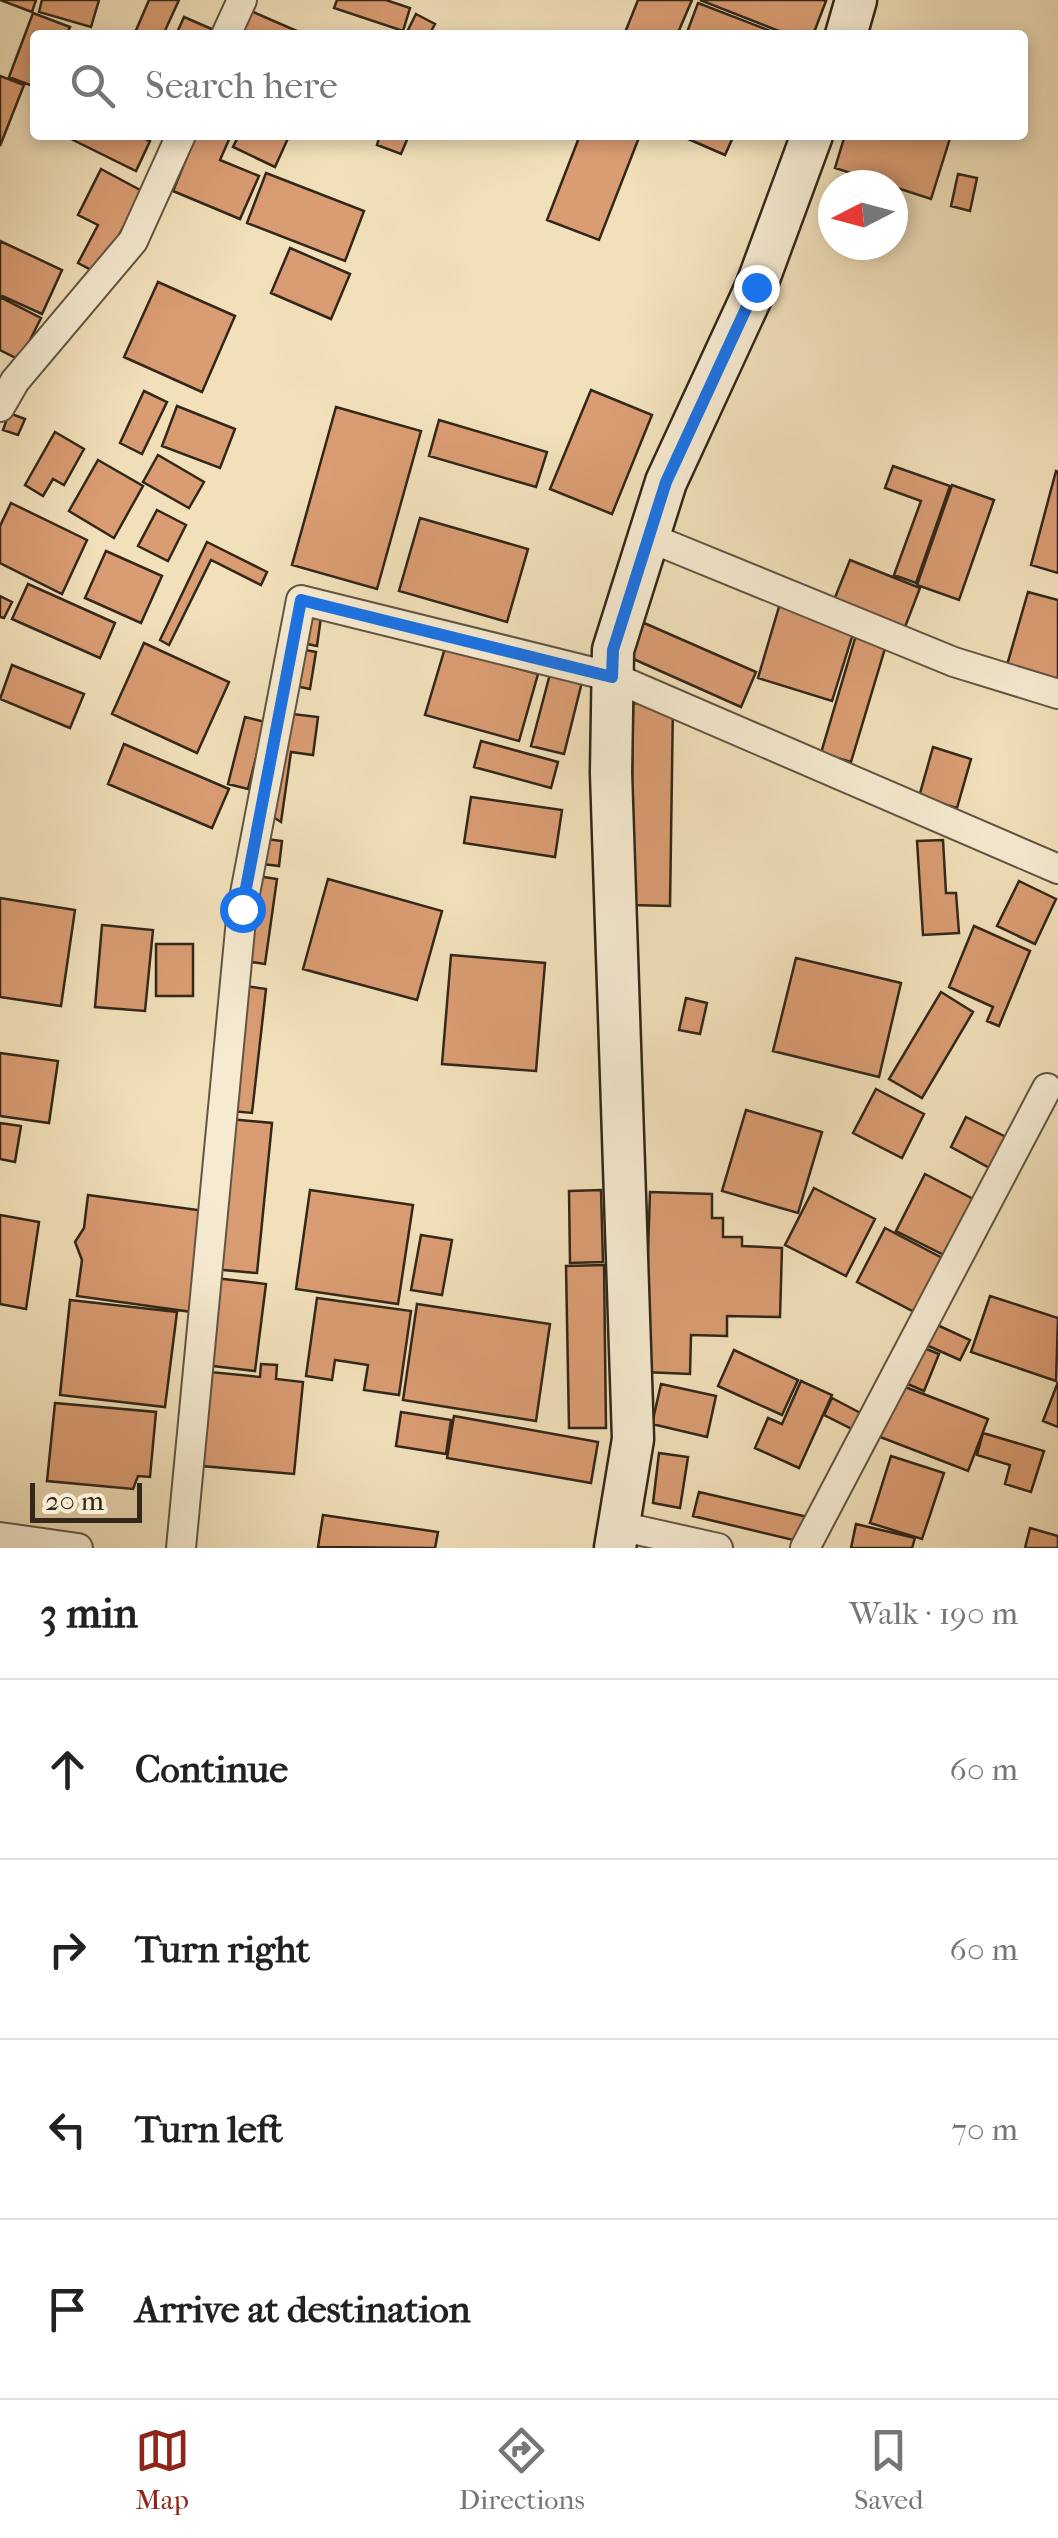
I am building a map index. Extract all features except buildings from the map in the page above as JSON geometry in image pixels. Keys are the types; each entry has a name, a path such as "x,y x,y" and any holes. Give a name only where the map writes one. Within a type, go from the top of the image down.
{"street":[{"path":"228,30 242,0"},
{"path":"847,30 856,0"},
{"path":"0,408 15,381 133,240 179,140"},
{"path":"718,1548 617,1537 633,1439 611,773 613,650 666,482 756,287 810,140"},
{"path":"648,537 954,662 1058,694"},
{"path":"181,1548 242,909 301,600 612,677 1058,868"},
{"path":"805,1548 1048,1088"},
{"path":"0,1537 78,1548"}],"route":[{"path":"242,909 301,600 612,677 613,650 666,482 756,287"}]}
